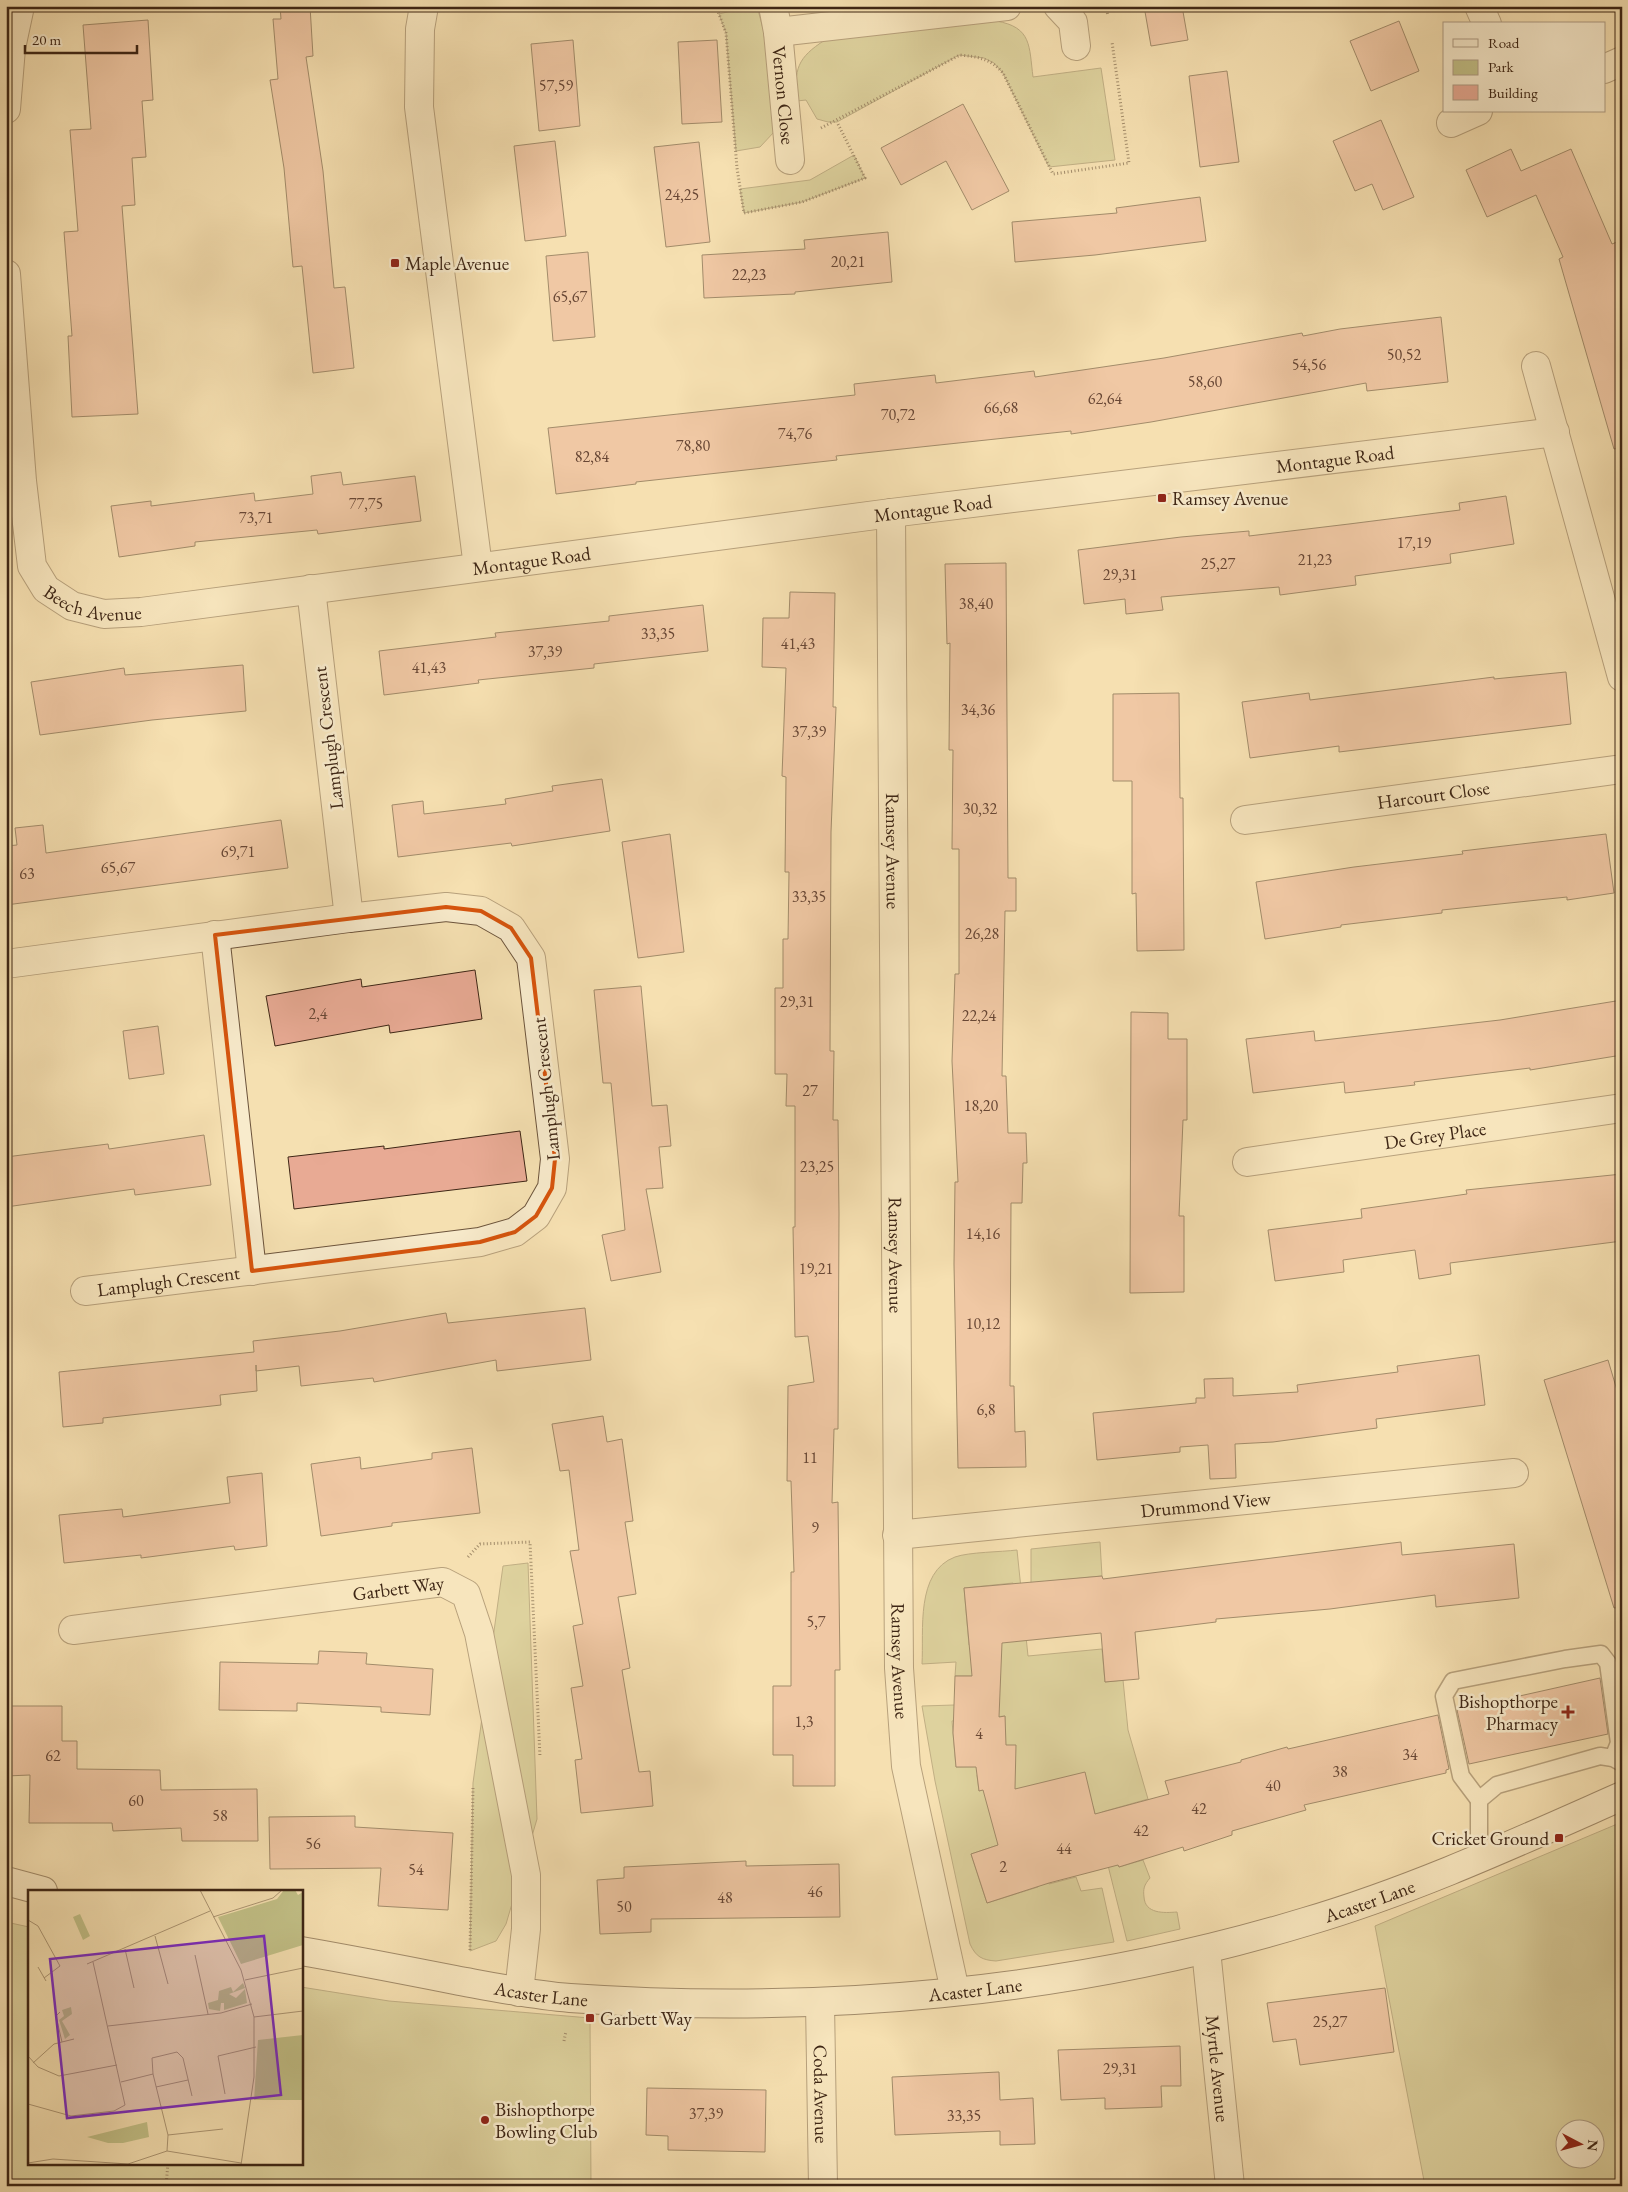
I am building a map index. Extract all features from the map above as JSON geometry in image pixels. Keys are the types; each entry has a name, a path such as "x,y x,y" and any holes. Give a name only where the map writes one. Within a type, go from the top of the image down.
{"street":[{"path":"6,109 11,48 20,6"},
{"path":"424,6 420,29 419,107 478,567"},
{"name":"Vernon Close","path":"789,152 776,19 1007,6"},
{"path":"1058,6 1073,22 1076,46"},
{"path":"1479,6 1486,22"},
{"path":"1606,68 1622,61"},
{"path":"1451,123 1476,112"},
{"name":"Beech Avenue","path":"6,274 22,481 32,566 46,589 72,606 104,614 141,612 311,588"},
{"path":"1536,366 1622,677"},
{"name":"Montague Road","path":"311,588 891,513 1555,432"},
{"name":"Ramsey Avenue","path":"891,513 899,1668 906,1766 955,1991"},
{"name":"Lamplugh Crescent","path":"311,588 349,918"},
{"name":"Harcourt Close","path":"1244,820 1622,769"},
{"name":"Lamplugh Crescent","path":"6,964 216,935 446,907 481,911 511,928 531,958 555,1159 552,1188 536,1216 515,1232 480,1242 85,1290"},
{"name":"Lamplugh Crescent","path":"216,935 252,1271"},
{"name":"De Grey Place","path":"1247,1162 1622,1108"},
{"name":"Drummond View","path":"897,1535 1514,1473"},
{"name":"Garbett Way","path":"74,1630 443,1582 466,1594 479,1633 526,1876 526,1929 518,1992"},
{"name":"Acaster Lane","path":"302,1951 518,1992 568,1998 685,2002 820,2002 1042,1982 1206,1950 1307,1922 1479,1859 1622,1796"},
{"path":"6,1881 39,1890"},
{"name":"Myrtle Avenue","path":"1206,1950 1230,2186"},
{"name":"Coda Avenue","path":"820,2002 824,2186"}],"lane":[{"path":"1479,1800 1497,1785 1600,1756 1618,1761 1619,1742 1608,1663 1601,1654 1565,1659 1454,1682 1444,1696 1461,1776 1479,1800 1479,1859"}],"path":[{"path":"1106,6 1109,26"},
{"path":"789,152 837,122 960,55 984,58 994,63 1003,73 1053,174 1129,163 1111,36"},
{"path":"443,1582 480,1544 530,1542 540,1759"},
{"path":"468,1982 473,1783"},
{"path":"166,2186 168,2164"}],"highlighted area":[{"path":"446,907 481,911 511,928 531,958 555,1159 552,1188 536,1216 515,1232 480,1242 252,1271 215,935"}],"green space":[{"path":"757,6 766,40 774,132 760,147 736,151 726,33 719,14"},
{"path":"996,21 1008,24 1022,33 1029,47 1033,77 1101,68 1115,160 1049,167 1003,73 994,63 984,58 959,55 837,122 817,119 806,100 797,101 796,80 799,65 808,53 825,40"},
{"path":"854,155 865,178 802,202 744,213 740,189 810,180"},
{"path":"1100,1542 1102,1576 1031,1583 1031,1549"},
{"path":"1017,1550 1028,1656 1102,1649 1105,1682 1123,1680 1128,1730 1148,1799 1102,1812 1119,1867 1143,1860 1150,1878 1144,1889 1145,1903 1156,1911 1177,1912 1180,1929 1127,1941 1093,1806 1041,1858 1049,1884 1076,1877 1081,1891 1102,1888 1114,1942 996,1961 980,1957 970,1944 935,1781 922,1706 954,1705 999,1676 955,1676 956,1662 922,1664 924,1604 933,1575 942,1565 955,1557 977,1553","holes":["1013,1583 1018,1640 969,1645 964,1588","1005,1716 1005,1766 956,1767 952,1721","1010,1771 979,1791 977,1775","998,1845 1038,1887 987,1903 971,1854"]},
{"path":"528,1563 537,1819 506,1924 496,1941 470,1951 473,1783 503,1566"},
{"path":"1622,1822 1622,2186 1425,2186 1375,1926"},
{"path":"6,1922 28,1927 28,2164 302,2164 302,1987 389,2001 590,2018 591,2186 6,2186"}],"building":[{"path":"280,6 310,6 313,56 306,57 323,171 334,288 345,287 354,368 313,373 302,266 293,267 284,168 270,80 278,79 273,19 281,19"},
{"path":"1144,6 1182,6 1188,40 1151,46"},
{"path":"148,20 153,100 142,101 146,157 132,158 135,205 122,206 138,414 72,417 68,336 72,336 64,232 78,231 70,130 91,129 83,25"},
{"path":"1399,21 1419,71 1371,91 1350,41"},
{"path":"573,40 580,126 539,131 531,44"},
{"path":"717,40 722,122 682,124 678,42"},
{"path":"1227,71 1239,162 1200,167 1189,76"},
{"path":"963,104 1009,191 972,210 946,161 901,185 881,148"},
{"path":"1381,120 1414,197 1383,210 1372,184 1355,191 1333,141"},
{"path":"555,141 566,236 525,241 514,146"},
{"path":"699,142 710,242 666,247 654,147"},
{"path":"1511,149 1521,171 1571,149 1612,244 1617,242 1622,260 1622,447 1614,449 1559,259 1563,257 1536,195 1487,217 1466,170"},
{"path":"1200,197 1206,241 1095,255 1015,262 1012,222 1117,213 1116,208"},
{"path":"888,232 892,282 795,292 795,294 704,298 702,255 805,249 804,240"},
{"path":"588,252 595,337 553,341 546,256"},
{"path":"1441,317 1448,382 1367,391 1366,383 1151,422 1071,434 1071,431 836,456 837,460 636,482 636,484 556,494 548,428 855,395 854,384 935,375 936,383 1034,371 1035,377 1164,358 1302,333 1303,336 1340,329"},
{"path":"341,472 343,485 415,476 421,521 318,534 317,530 195,542 195,546 119,557 111,506 151,501 151,506 254,493 255,501 313,494 311,476"},
{"path":"1506,496 1514,544 1450,554 1451,563 1355,576 1356,585 1280,595 1279,587 1161,597 1163,610 1126,614 1125,599 1084,604 1078,550 1181,537 1249,531 1249,536 1460,510 1459,503"},
{"path":"1006,563 1008,878 1016,878 1016,911 1005,911 1002,1076 1006,1076 1008,1133 1026,1133 1027,1163 1023,1163 1022,1203 1011,1203 1010,1386 1014,1386 1015,1432 1025,1431 1026,1467 958,1468 954,1264 955,1182 958,1182 952,1061 955,974 959,974 959,849 952,849 953,750 949,750 950,643 947,644 945,564"},
{"path":"790,592 835,593 833,707 836,707 831,832 830,1051 834,1051 833,1120 838,1120 839,1213 838,1429 834,1429 832,1503 838,1502 840,1670 835,1670 835,1786 793,1786 793,1755 773,1755 773,1686 791,1686 791,1572 794,1572 791,1481 787,1481 788,1386 814,1382 808,1336 795,1337 793,1227 795,1227 795,1106 786,1106 787,1074 775,1074 775,988 783,988 783,939 788,939 789,872 785,872 786,777 782,776 786,668 762,667 763,618 789,618"},
{"path":"703,605 708,651 594,664 594,668 478,680 479,683 384,695 379,651 496,637 495,633 609,621 609,616"},
{"path":"243,665 246,711 152,720 40,735 31,682 124,668 125,675"},
{"path":"1566,672 1571,724 1339,752 1339,746 1250,758 1242,702 1309,693 1310,700 1494,677 1494,679"},
{"path":"1179,693 1180,798 1183,798 1184,950 1137,951 1136,893 1132,894 1132,781 1113,781 1113,694"},
{"path":"602,779 610,831 512,846 511,843 398,857 392,805 423,801 424,814 506,804 505,799 553,791 552,786"},
{"path":"281,820 288,868 6,905 6,846 17,845 15,828 43,825 46,853"},
{"path":"670,834 684,952 638,958 622,842"},
{"path":"1606,834 1614,893 1567,900 1567,897 1442,910 1442,913 1341,925 1341,927 1265,939 1256,882 1354,867 1463,854 1462,851"},
{"path":"475,970 482,1019 390,1033 389,1025 275,1046 266,996 361,979 362,987"},
{"path":"641,986 652,1106 667,1105 671,1146 659,1147 663,1188 646,1189 661,1272 611,1281 602,1235 625,1230 611,1083 603,1083 594,990"},
{"path":"1622,1000 1622,1055 1530,1070 1530,1068 1414,1082 1415,1085 1345,1093 1344,1082 1253,1093 1246,1039 1314,1031 1315,1041 1500,1020"},
{"path":"1131,1012 1168,1013 1168,1039 1187,1039 1187,1120 1183,1120 1179,1216 1184,1216 1184,1292 1130,1293"},
{"path":"158,1026 164,1074 129,1079 123,1031"},
{"path":"520,1131 527,1181 294,1209 288,1157 384,1146 384,1149"},
{"path":"204,1135 211,1185 135,1195 134,1189 6,1207 6,1157 108,1144 109,1149"},
{"path":"1622,1174 1622,1241 1450,1263 1451,1274 1419,1279 1415,1250 1343,1260 1344,1272 1275,1281 1268,1230 1362,1218 1361,1209 1467,1194 1466,1190"},
{"path":"585,1308 591,1360 497,1371 496,1360 374,1382 373,1378 301,1386 299,1366 256,1371 257,1391 220,1395 221,1405 103,1418 103,1423 63,1427 59,1372 254,1352 253,1341 340,1331 446,1313 448,1323"},
{"path":"1479,1355 1485,1405 1376,1419 1377,1428 1273,1442 1235,1444 1236,1478 1210,1479 1208,1445 1180,1447 1180,1452 1097,1460 1093,1413 1196,1403 1196,1398 1205,1398 1204,1379 1233,1378 1233,1396 1298,1392 1297,1385 1398,1372 1397,1366"},
{"path":"1608,1360 1622,1407 1622,1607 1614,1608 1544,1380"},
{"path":"603,1416 607,1442 622,1439 633,1521 625,1522 636,1594 618,1597 630,1668 622,1670 639,1772 650,1771 653,1806 581,1813 575,1760 582,1759 571,1688 583,1686 573,1626 583,1624 570,1551 579,1550 569,1470 560,1471 552,1424"},
{"path":"472,1448 480,1513 392,1523 392,1526 321,1536 311,1464 360,1457 361,1469 432,1459 432,1453"},
{"path":"262,1473 267,1546 235,1550 234,1546 141,1558 141,1555 64,1563 59,1515 122,1509 123,1517 230,1503 227,1477"},
{"path":"1401,1542 1402,1555 1514,1544 1519,1598 1436,1607 1435,1595 1330,1609 1216,1619 1216,1622 1135,1632 1139,1679 1105,1682 1101,1633 1002,1643 999,1717 1005,1716 1006,1745 1016,1745 1015,1789 1085,1772 1095,1814 1169,1794 1165,1781 1241,1762 1241,1760 1287,1747 1288,1749 1438,1715 1449,1769 1446,1770 1446,1773 1304,1805 1306,1810 1232,1831 1232,1835 1184,1851 1183,1847 1119,1867 1118,1865 1049,1883 987,1903 971,1854 998,1845 983,1790 979,1791 976,1767 956,1767 953,1733 955,1676 972,1676 964,1588 1102,1576 1103,1579"},
{"path":"319,1651 367,1653 366,1664 433,1669 430,1715 381,1712 381,1707 297,1703 297,1711 219,1710 220,1662 318,1664"},
{"path":"1600,1678 1608,1734 1469,1764 1457,1710"},
{"path":"6,1706 62,1706 62,1741 77,1741 77,1769 160,1770 161,1790 257,1789 258,1841 182,1841 181,1828 113,1831 112,1823 29,1823 30,1775 6,1776"},
{"path":"355,1816 355,1827 453,1833 448,1910 378,1906 381,1868 270,1869 269,1817"},
{"path":"746,1861 746,1866 839,1864 840,1917 651,1919 651,1932 600,1934 597,1880 624,1878 624,1867"},
{"path":"1385,1988 1394,2052 1300,2065 1296,2039 1273,2042 1267,2003"},
{"path":"1180,2046 1181,2086 1161,2086 1162,2107 1105,2109 1105,2098 1061,2100 1058,2050"},
{"path":"999,2072 1000,2100 1033,2098 1035,2144 1000,2145 1000,2131 895,2135 892,2077"},
{"path":"647,2088 766,2090 765,2152 668,2150 668,2136 646,2135"}],"place":[{"name":"Maple Avenue","path":"395,263"},
{"name":"Ramsey Avenue","path":"1162,498"},
{"name":"Bishopthorpe Pharmacy","path":"1568,1712"},
{"name":"Cricket Ground","path":"1559,1838"},
{"name":"Garbett Way","path":"590,2018"},
{"name":"Bishopthorpe Bowling Club","path":"485,2120"}]}
